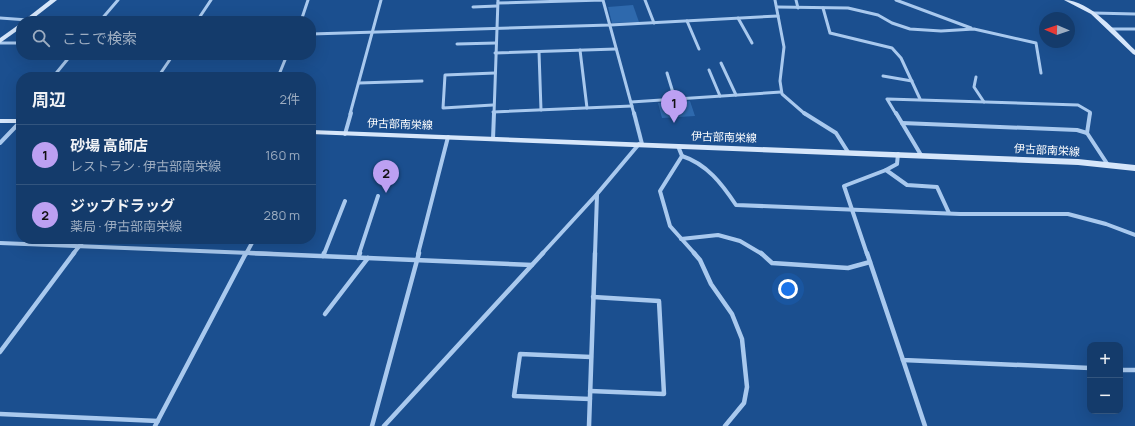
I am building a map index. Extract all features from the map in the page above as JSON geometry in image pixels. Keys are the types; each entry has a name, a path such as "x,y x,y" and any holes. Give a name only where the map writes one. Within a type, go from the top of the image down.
{"main road":[{"path":"32,16 54,0"},
{"path":"1067,0 1093,13 1135,53"},
{"path":"0,42 16,29"},
{"path":"0,121 16,120"},
{"name":"伊古部南栄線","path":"316,132 921,155 1078,162 1135,168"}],"street":[{"path":"104,16 118,0"},
{"path":"200,16 211,0"},
{"path":"303,16 308,0"},
{"path":"345,134 381,0"},
{"path":"384,426 641,144 632,104 603,0 498,3 473,7"},
{"path":"645,0 654,23"},
{"path":"776,0 784,46 780,81 781,92 787,100 807,116 836,133 848,152"},
{"path":"796,0 798,8"},
{"path":"896,0 974,29 1036,44 1041,74"},
{"path":"494,139 493,112 498,3"},
{"path":"777,7 848,8 878,14 892,23 910,29 941,31 974,29"},
{"path":"823,8 830,33 892,48 902,58 920,99"},
{"path":"1093,13 1135,14"},
{"path":"316,34 610,25 778,16"},
{"path":"0,18 16,19"},
{"path":"738,18 752,43"},
{"path":"687,21 699,49"},
{"path":"1111,29 1135,29"},
{"path":"0,42 16,43"},
{"path":"457,44 496,43"},
{"path":"496,53 616,49"},
{"path":"580,50 587,108"},
{"path":"539,52 541,110"},
{"path":"57,72 66,60"},
{"path":"161,72 170,60"},
{"path":"280,72 285,60"},
{"path":"721,63 736,95"},
{"path":"709,70 720,96"},
{"path":"494,106 443,108 445,75 495,73"},
{"path":"667,73 675,99"},
{"path":"883,76 912,81"},
{"path":"976,77 974,87 984,102"},
{"path":"359,82 422,80"},
{"path":"493,112 587,108 675,99 781,92"},
{"path":"921,155 887,99 1078,105 1090,112 1087,133"},
{"path":"902,123 1077,130 1087,133 1108,165"},
{"path":"0,143 16,125"},
{"path":"372,426 418,260 448,137"},
{"path":"678,146 682,156 694,161 726,188 736,205 949,213 1068,214 1106,224 1135,235"},
{"path":"898,154 897,164 886,170 844,186 924,426"},
{"path":"682,156 660,191 670,226 700,260 711,284 732,314 742,339 747,387 744,403 724,426"},
{"path":"886,170 907,185 937,187 949,213"},
{"path":"589,426 597,194"},
{"path":"358,258 378,196"},
{"path":"323,256 345,201"},
{"path":"681,239 718,235 740,241 758,250 772,263 848,268 870,262"},
{"path":"0,243 16,244"},
{"path":"27,244 532,265"},
{"path":"0,414 157,424 252,244"},
{"path":"0,352 80,246"},
{"path":"325,314 368,258"},
{"path":"590,391 664,394 659,301 593,297"},
{"path":"590,399 514,396 520,354 591,357"},
{"path":"902,360 1087,368"},
{"path":"1123,370 1135,370"}],"shaded area":[{"path":"633,5 639,22 612,23 608,7"},
{"path":"690,101 695,116 662,118 658,103"}],"place":[{"name":"砂場 高師店","path":"674,123"},
{"name":"ジップドラッグ","path":"386,193"}]}
